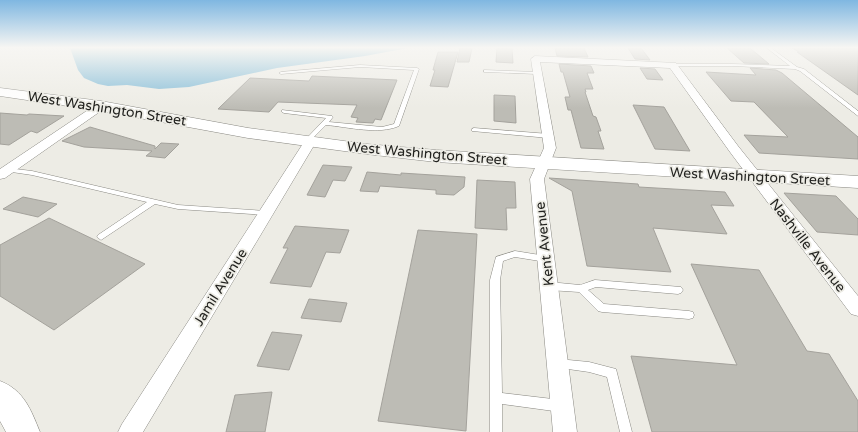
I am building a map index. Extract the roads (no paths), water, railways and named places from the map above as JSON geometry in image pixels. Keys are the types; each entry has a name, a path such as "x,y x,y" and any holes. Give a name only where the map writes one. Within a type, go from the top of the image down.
{"main road":[{"name":"West Washington Street","path":"0,92 101,106 248,133 308,142 436,156 858,182"},
{"path":"0,396 14,412 23,432"}],"street":[{"name":"Kent Avenue","path":"536,68 550,148 537,179 565,432"},
{"name":"Nashville Avenue","path":"675,68 755,176 858,309"},
{"path":"3,173 101,106"},
{"name":"Jamil Avenue","path":"130,432 266,213 308,142"}],"lane":[{"path":"281,73 336,68"},
{"path":"325,123 382,129 397,125 417,69 401,68"},
{"path":"796,68 802,70 858,114"},
{"path":"486,71 537,73"},
{"path":"284,111 330,117 308,142"},
{"path":"474,130 549,136"},
{"path":"3,173 32,173 178,207 266,213"},
{"path":"101,237 154,201"},
{"path":"496,432 496,280 499,259 515,254 546,259"},
{"path":"549,286 581,289 595,283 678,290"},
{"path":"581,289 602,308 689,315"},
{"path":"558,364 589,366 612,373 626,432"},
{"path":"496,398 562,406"}],"water":[{"path":"77,68 276,68 189,87 159,89 127,85 108,86 98,84 84,78"}]}
